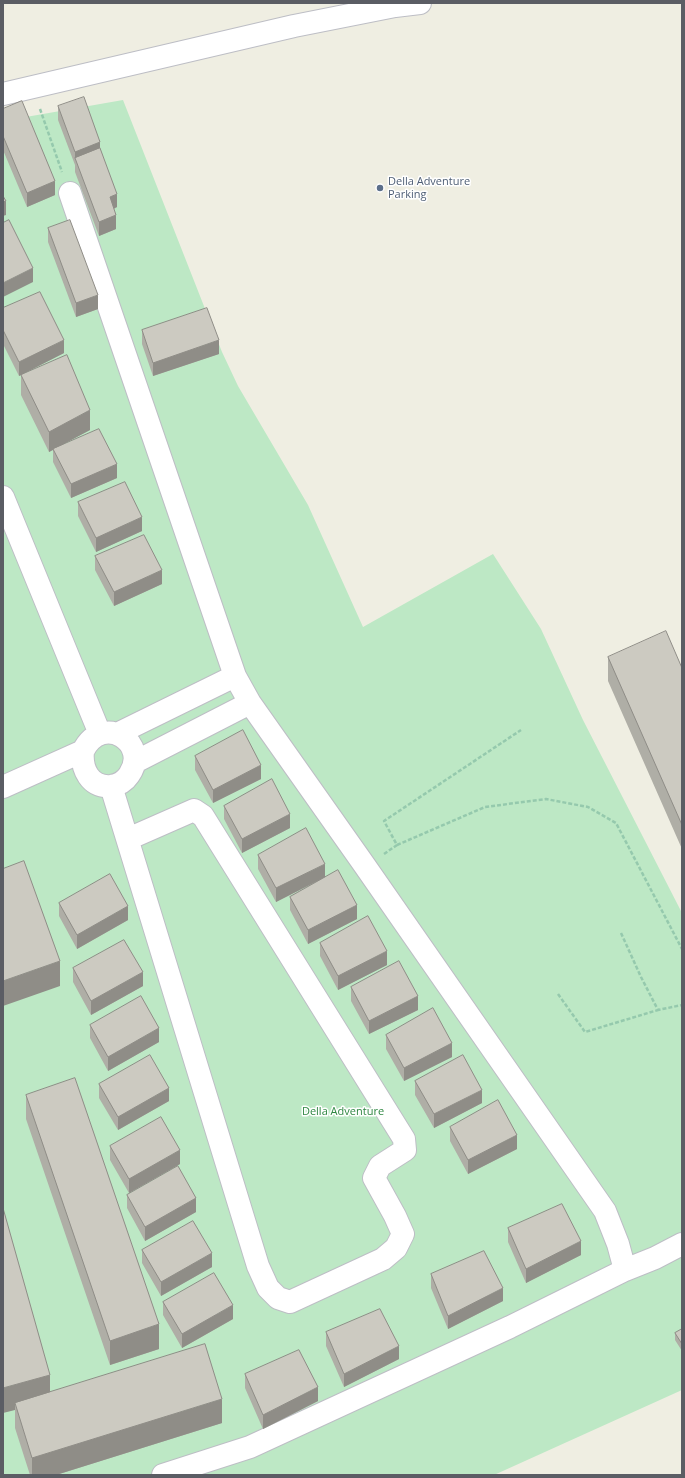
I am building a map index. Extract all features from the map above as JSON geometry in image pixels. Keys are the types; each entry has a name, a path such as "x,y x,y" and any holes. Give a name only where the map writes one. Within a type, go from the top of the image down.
{"street":[{"path":"3,94 294,26 394,6 420,3"},
{"path":"70,193 235,676 250,703 605,1211 626,1270"},
{"path":"3,498 109,734"},
{"path":"109,734 124,738 131,745 135,762 132,771 127,778 119,784 111,786 102,785 93,781 87,776 83,768 83,751 87,743 93,737 109,734 235,676"},
{"path":"135,762 250,703"},
{"path":"3,787 83,751"},
{"path":"111,786 258,1266 268,1288 278,1298 290,1302 383,1259 396,1248 403,1234 374,1178 380,1166 405,1150 404,1139 203,816 194,810 128,839"},
{"path":"163,1475 250,1447 510,1327 682,1244"}],"path":[{"path":"33,88 70,193"},
{"path":"397,845 384,821 521,730"},
{"path":"365,866 397,845 485,807 546,799 588,807 616,823 682,949"},
{"path":"621,933 658,1010"},
{"path":"558,994 585,1032 658,1010 682,1005"}],"green space":[{"name":"Della Adventure","path":"123,100 222,352 238,386 308,505 363,627 493,554 541,629 583,720 682,913 682,1390 494,1475 3,1475 3,121"}],"building":[{"path":"84,97 100,142 75,152 58,106"},
{"path":"22,101 55,181 27,193 3,136 3,109"},
{"path":"100,148 117,194 110,197 116,215 99,222 75,158"},
{"path":"9,220 33,268 3,283 3,223"},
{"path":"70,220 98,295 76,303 48,228"},
{"path":"40,292 64,340 19,362 3,330 3,308"},
{"path":"207,308 219,340 153,363 142,330"},
{"path":"67,355 90,410 49,432 21,375"},
{"path":"99,429 117,464 71,484 53,449"},
{"path":"125,482 142,517 96,538 78,502"},
{"path":"144,535 162,570 114,592 95,556"},
{"path":"666,631 682,668 682,825 608,657"},
{"path":"243,730 261,765 213,790 195,756"},
{"path":"272,779 290,814 242,839 224,806"},
{"path":"306,828 325,864 276,888 258,855"},
{"path":"24,861 60,961 3,981 3,869"},
{"path":"338,870 357,905 308,930 290,897"},
{"path":"110,874 128,906 77,935 59,903"},
{"path":"368,916 387,951 338,976 320,943"},
{"path":"124,940 143,972 91,1001 73,968"},
{"path":"399,961 418,996 369,1021 351,987"},
{"path":"141,996 159,1028 108,1057 90,1025"},
{"path":"433,1008 452,1043 404,1068 386,1035"},
{"path":"150,1055 169,1088 118,1117 99,1084"},
{"path":"463,1055 482,1090 434,1114 415,1081"},
{"path":"75,1078 159,1324 110,1341 26,1095"},
{"path":"498,1100 517,1135 468,1160 450,1127"},
{"path":"161,1117 180,1150 129,1179 110,1146"},
{"path":"178,1166 196,1198 145,1227 127,1195"},
{"path":"562,1204 581,1241 526,1269 508,1228"},
{"path":"3,1208 50,1375 3,1388"},
{"path":"193,1221 212,1253 161,1282 142,1250"},
{"path":"484,1251 503,1288 448,1316 431,1274"},
{"path":"214,1273 233,1305 182,1334 163,1302"},
{"path":"380,1309 399,1346 344,1374 326,1332"},
{"path":"682,1329 682,1344 675,1333"},
{"path":"205,1344 222,1399 32,1458 15,1403"},
{"path":"299,1350 318,1387 263,1415 245,1374"}],"place":[{"name":"Della Adventure Parking","path":"380,188"}]}
